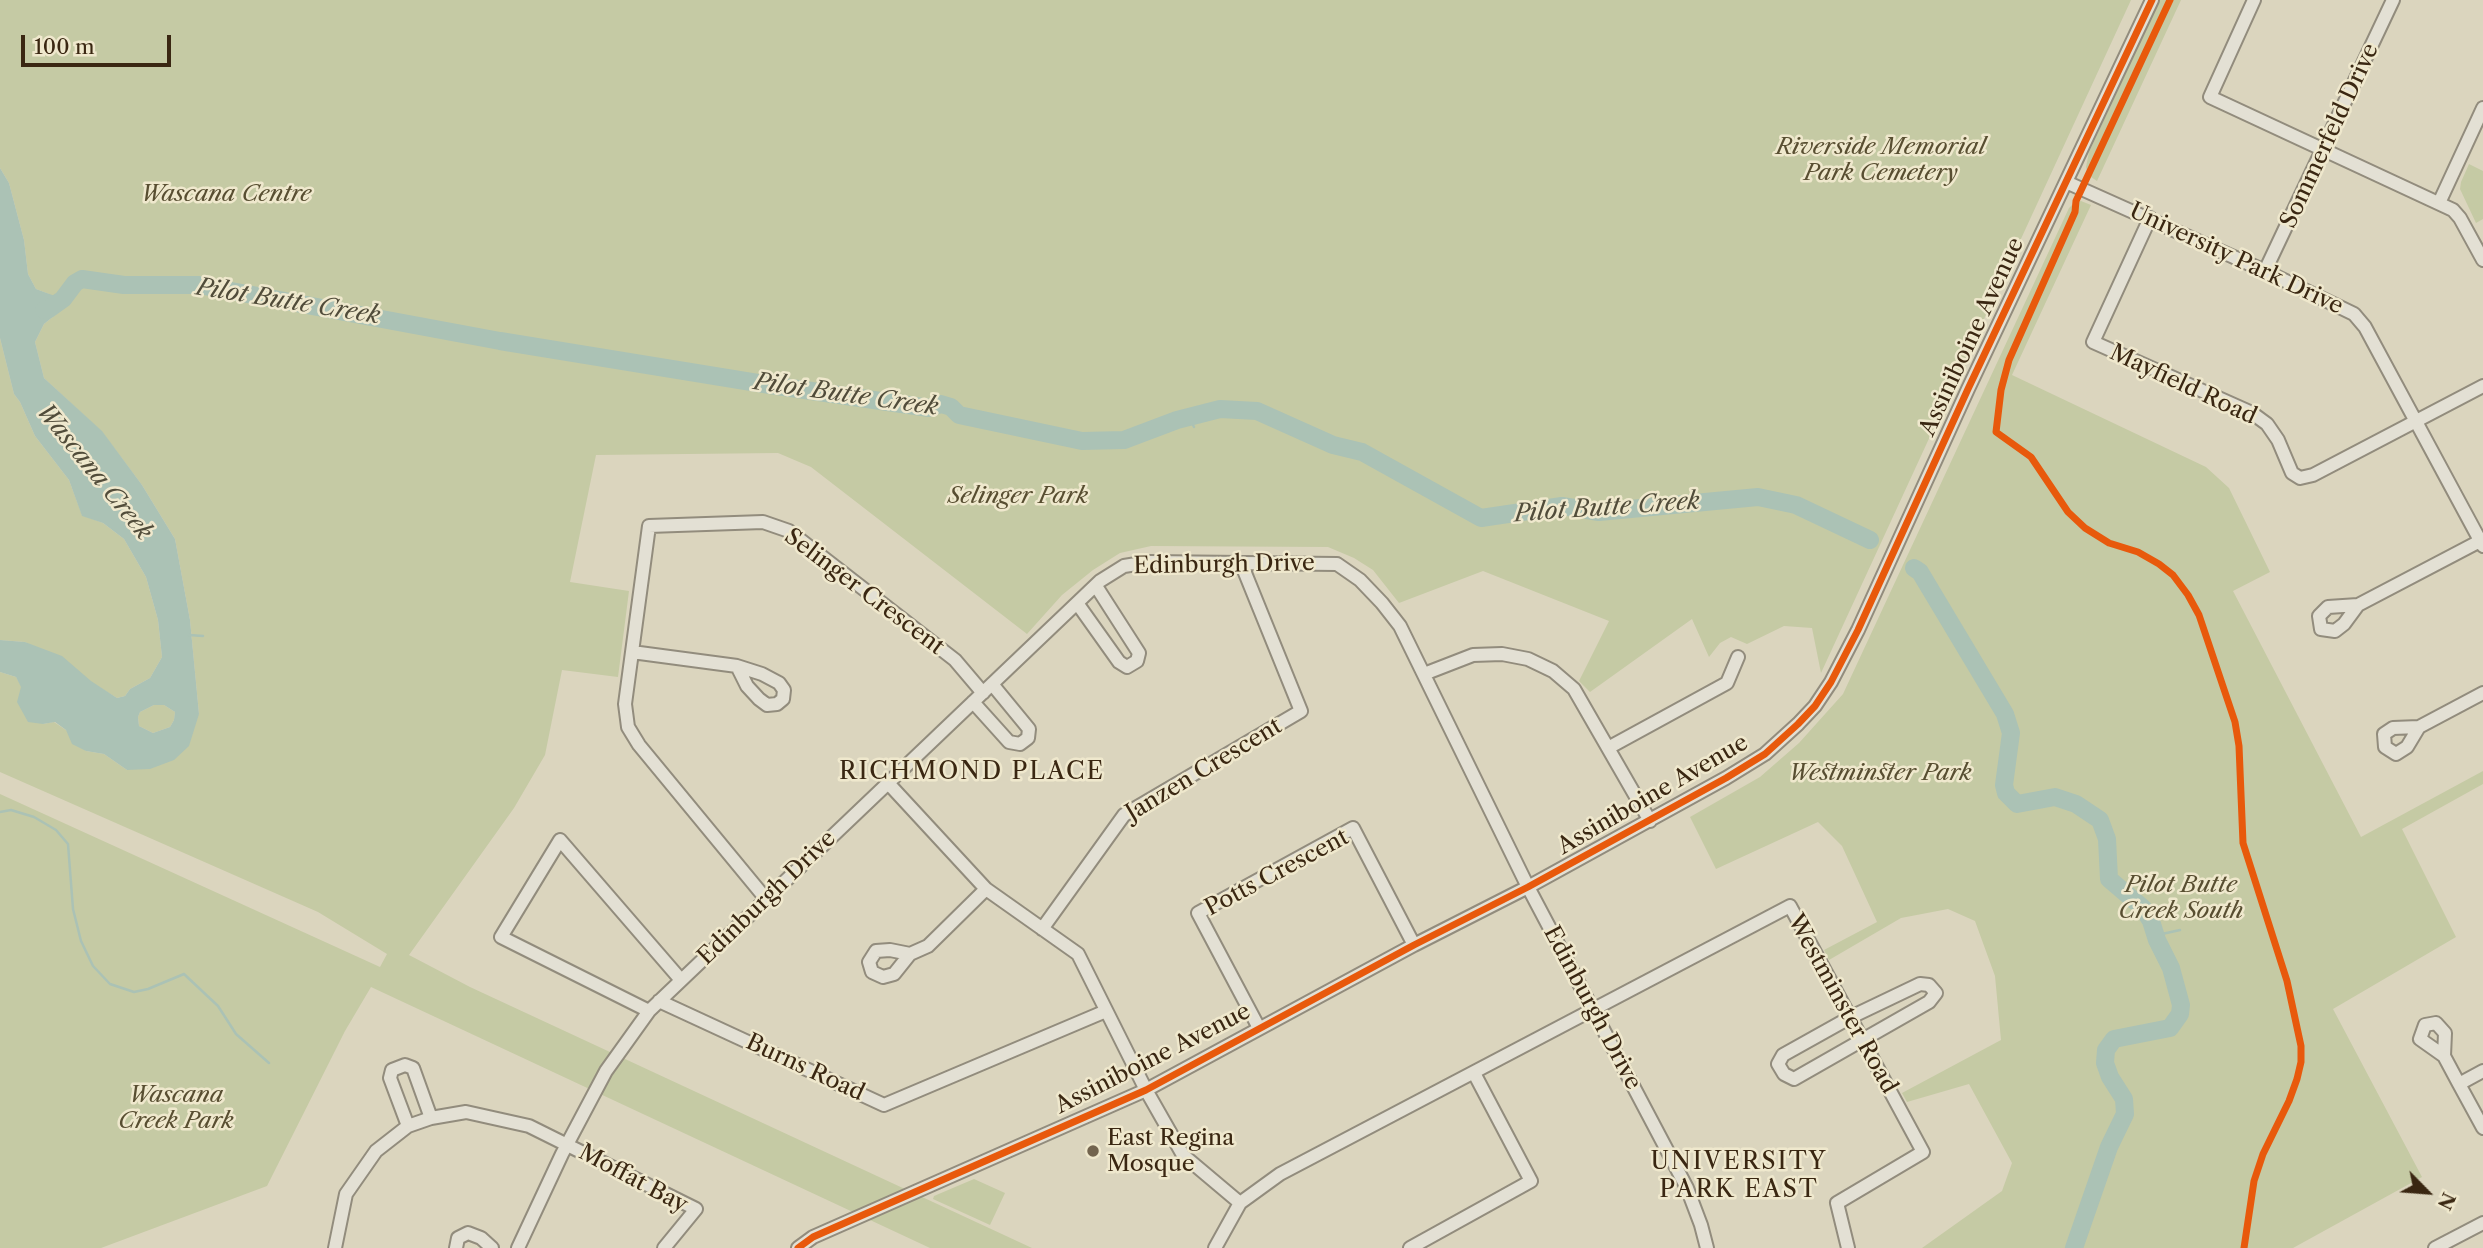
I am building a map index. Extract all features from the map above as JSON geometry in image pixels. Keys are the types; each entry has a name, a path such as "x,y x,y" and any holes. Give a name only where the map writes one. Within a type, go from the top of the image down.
{"street":[{"name":"Assiniboine Avenue","path":"798,1248 813,1237 1146,1090 1650,821 1765,754 1815,706 1831,682 1858,630 1968,389 2152,0"},
{"path":"2254,0 2210,97 2453,210 2483,260"},
{"name":"Sommerfeld Drive","path":"2265,271 2393,0"},
{"path":"2439,203 2483,108"},
{"name":"University Park Drive","path":"2066,182 2150,218 2354,314 2365,327 2482,544"},
{"name":"Mayfield Road","path":"2150,218 2093,342 2252,413 2267,424 2278,440 2291,473 2300,478 2313,475 2483,386"},
{"name":"Selinger Crescent","path":"766,899 639,745 628,727 625,704 649,526 763,522 789,531 987,688"},
{"path":"2358,605 2482,544"},
{"name":"Edinburgh Drive","path":"518,1248 567,1144 606,1071 649,1011 1077,603 1124,566 1149,562 1337,564 1360,580 1388,610 1400,626 1528,887 1687,1188 1707,1248"},
{"name":"Janzen Crescent","path":"1042,929 1124,815 1301,711 1241,563"},
{"path":"1077,603 1119,662 1126,667 1137,661 1139,653 1096,586"},
{"path":"632,652 737,666"},
{"path":"1424,674 1472,655 1502,654 1528,659 1553,671 1574,690 1650,821"},
{"path":"1608,748 1727,683 1738,657"},
{"path":"973,702 1009,742 1020,744 1028,738 1029,729 987,688"},
{"path":"2419,727 2483,694"},
{"path":"888,783 986,889 1078,954 1146,1090 1183,1155 1240,1203 1215,1248"},
{"name":"Potts Crescent","path":"1259,1028 1198,913 1353,828 1414,945"},
{"path":"649,1011 501,937 559,840 681,981"},
{"path":"910,954 928,946 986,889"},
{"name":"Westminster Road","path":"1240,1203 1280,1174 1790,906 1923,1152 1837,1203 1848,1248"},
{"path":"1920,984 1929,985 1936,993 1929,1002 1862,1039 1794,1079 1784,1074 1778,1064 1783,1055 1851,1017 1920,984"},
{"name":"Burns Road","path":"659,1001 884,1105 1106,1011"},
{"path":"2444,1056 2483,1128"},
{"path":"408,1126 390,1078 392,1070 405,1065 413,1068 430,1118"},
{"path":"2459,1084 2483,1071"},
{"path":"1410,1248 1531,1181 1474,1073"},
{"path":"335,1248 346,1194 376,1151 408,1126 430,1118 466,1112 528,1126 567,1144"},
{"name":"Moffat Bay","path":"567,1144 696,1209 664,1248"},
{"path":"2435,1248 2483,1223"},
{"path":"456,1248 458,1238 468,1233 481,1238 492,1248"}],"green space":[{"path":"0,0 2131,0 1821,673 1812,628 1784,626 1747,644 1731,637 1720,643 1709,657 1692,619 1590,692 1579,681 1609,621 1483,571 1399,603 1373,570 1328,547 1151,546 1120,553 1062,595 1027,634 811,467 778,453 596,455 570,582 629,591 618,677 562,670 545,755 514,808 409,955 470,987 1032,1248 930,1248 371,987 345,1031 267,1186 101,1248 0,1248 0,794 380,967 387,954 318,912 0,772 0,672 16,677 43,724 54,722 66,730 86,751 104,754 127,770 199,714 190,620 175,539 142,485 102,432 44,378 35,342 44,324 59,312 49,294 36,289 28,274 24,240 9,183 0,168"},
{"path":"2160,0 2181,0 2097,181 2088,175 2086,167 2089,152"},
{"path":"2469,164 2483,171 2483,219 2476,223 2460,189"},
{"name":"Pilot Butte Creek South","path":"2081,201 2091,205 2012,375 2206,467 2229,488 2270,572 2233,591 2361,837 2483,771 2483,784 2402,829 2456,937 2333,1009 2422,1177 2293,1248 1922,1248 2002,1191 2012,1163 1969,1084 1907,1102 1902,1093 2001,1040 1995,976 1975,921 1948,909 1901,918 1829,960 1824,950 1877,922 1842,846 1818,822 1716,869 1690,817 1760,777 1799,743 1843,694 2069,208"},
{"path":"0,338 14,394 35,436 69,480 82,515 103,523 124,539 146,577 158,620 162,657 150,678 130,689 125,696 117,698 25,642 0,640"},
{"path":"154,705 164,705 175,712 170,727 153,733 139,726 138,717 140,712"},
{"path":"974,1179 1005,1193 990,1225 933,1199 934,1196"}],"water":[{"name":"Wascana Creek","path":"0,168 9,183 24,240 28,274 36,289 63,299 59,312 44,324 35,342 44,378 102,431 142,485 175,539 190,620 199,714 189,746 174,760 150,769 127,770 104,754 86,751 72,744 66,730 55,722 28,722 17,702 21,687 16,677 0,672 0,640 25,642 62,656 91,681 117,698 125,696 130,689 150,678 162,657 158,620 146,577 124,539 103,523 82,516 69,480 35,436 14,394 0,338","holes":["154,705 164,705 175,712 170,727 153,733 139,726 140,712"]}],"waterway":[{"name":"Pilot Butte Creek","path":"44,310 63,299 75,283 82,279 124,285 199,285 500,341 770,385 929,408 941,404 951,407 959,415 1082,441 1124,440 1177,420 1220,409 1257,411 1333,445 1362,452 1481,518 1562,506 1599,512 1758,497 1796,505 1870,540"},
{"path":"1185,419 1194,427"},
{"name":"Pilot Butte Creek","path":"1914,568 1920,572 2005,714 2011,733 2004,785 2006,793 2017,804 2055,797 2076,804 2100,820 2107,839 2109,879 2143,908 2151,921 2171,968 2181,1005 2180,1014 2170,1028 2114,1039 2106,1050 2105,1063 2110,1077 2124,1099 2125,1114 2109,1147 2074,1248"},
{"path":"189,635 203,636"},
{"path":"0,812 11,810 34,817 56,830 68,844 73,909 81,941 93,966 110,984 134,992 184,974 218,1006 236,1034 269,1063"},
{"path":"2153,926 2162,934 2180,930"}],"cycle path":[{"path":"798,1248 813,1237 1146,1090 1414,945 1528,887 1726,778 1765,754 1798,724 1815,706 1831,682 1858,630 1968,389 2152,0"},
{"path":"2170,0 2076,201 2075,212 2009,360 2001,390 1996,432 2031,457 2068,512 2085,528 2109,543 2138,552 2173,575 2199,615 2235,722 2239,746 2243,843 2287,981 2301,1046 2297,1079 2263,1154 2254,1181 2244,1248"}],"place":[{"name":"East Regina Mosque","path":"1093,1151"}],"district":[{"name":"RICHMOND PLACE","path":"972,772"},
{"name":"UNIVERSITY PARK EAST","path":"1739,1176"}],"park label":[{"name":"Riverside Memorial Park Cemetery","path":"1881,160"},
{"name":"Wascana Centre","path":"226,194"},
{"name":"Selinger Park","path":"1018,496"},
{"name":"Westminster Park","path":"1880,773"},
{"name":"Wascana Creek Park","path":"176,1108"}]}
